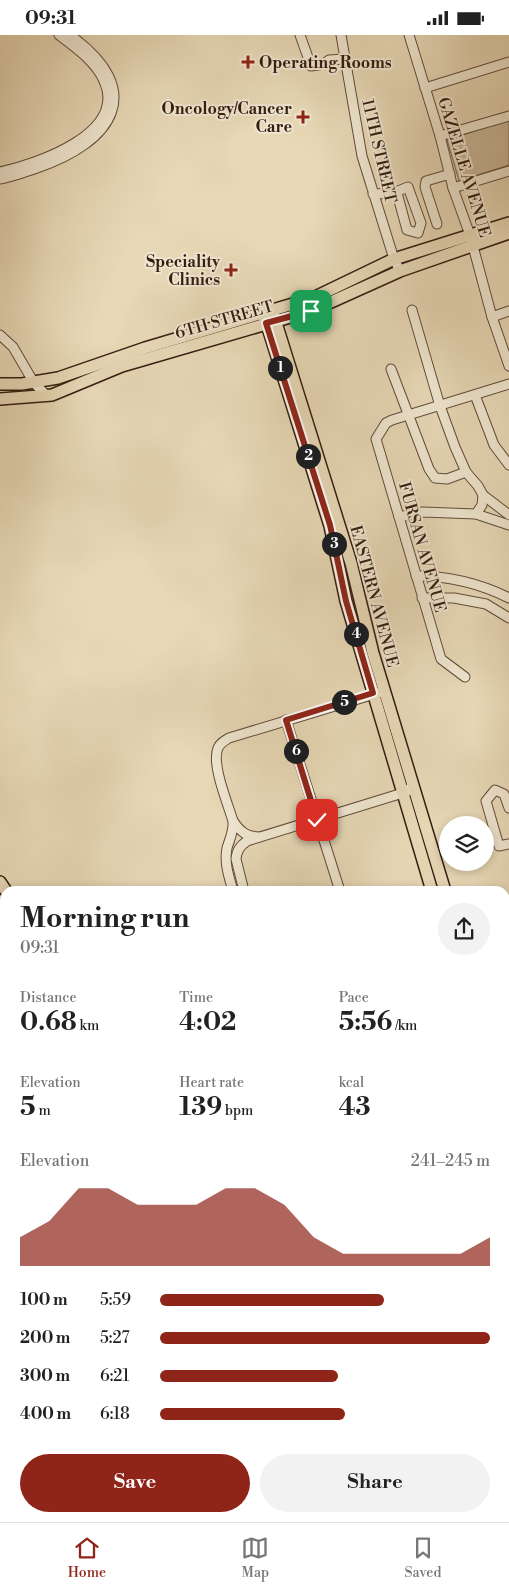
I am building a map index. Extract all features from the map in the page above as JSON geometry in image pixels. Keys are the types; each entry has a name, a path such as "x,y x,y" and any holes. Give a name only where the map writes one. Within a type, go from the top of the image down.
{"main road":[{"name":"6TH STREET","path":"0,384 22,385 58,378 145,348 269,317 311,311 509,223"},
{"name":"6TH STREET","path":"0,399 47,396 122,366 269,317 394,259 471,240 509,233"},
{"name":"EASTERN AVENUE","path":"269,317 330,525 346,601 431,886"},
{"name":"EASTERN AVENUE","path":"269,317 355,577 386,698 444,886"}],"street":[{"path":"0,179 12,177 67,157 100,132 107,123 112,110 114,96 110,78 100,62 73,38 59,35"},
{"path":"300,35 311,66 324,64 329,60 345,59"},
{"name":"11TH STREET","path":"341,35 362,156 394,259 400,271"},
{"name":"GAZELLE AVENUE","path":"412,36 453,188 471,240 492,317 509,366"},
{"path":"0,172 62,151 94,128 104,115 108,99 104,80 73,38"},
{"path":"425,88 509,61"},
{"path":"440,136 509,115"},
{"path":"453,188 509,171"},
{"path":"437,223 425,187 426,181 450,174"},
{"path":"373,194 397,193 408,187 421,223 418,233 408,229 397,193"},
{"path":"412,310 440,406 466,472 483,495 509,515"},
{"path":"492,317 509,311"},
{"path":"0,335 13,347 34,383 47,396"},
{"path":"391,369 429,469 435,478 447,479 466,472"},
{"path":"408,415 509,384"},
{"path":"475,395 494,445 509,465"},
{"name":"FURSAN AVENUE","path":"408,415 386,423 376,439 441,659 465,677"},
{"path":"476,514 482,505 483,495"},
{"path":"398,517 423,512 476,514 509,525"},
{"path":"416,576 440,576 468,582 492,589 509,598"},
{"path":"422,598 454,598 486,604 509,617"},
{"path":"232,886 226,858 234,829 216,759 217,749 223,741 373,693 379,693 386,698"},
{"path":"286,720 338,886"},
{"path":"243,886 236,854 241,845 247,841 403,793 409,790 412,782"},
{"path":"509,808 504,794 495,790 486,801 499,846 509,844"},
{"path":"233,821 242,833 262,837"}],"shaded area":[{"path":"509,120 509,165 459,181 447,140"}],"place":[{"name":"Operating Rooms","path":"248,62"},
{"name":"Oncology/Cancer Care","path":"303,117"},
{"name":"Speciality Clinics","path":"231,270"}],"route":[{"path":"311,311 266,323 330,525 346,601 373,693 286,720 317,820"}]}
